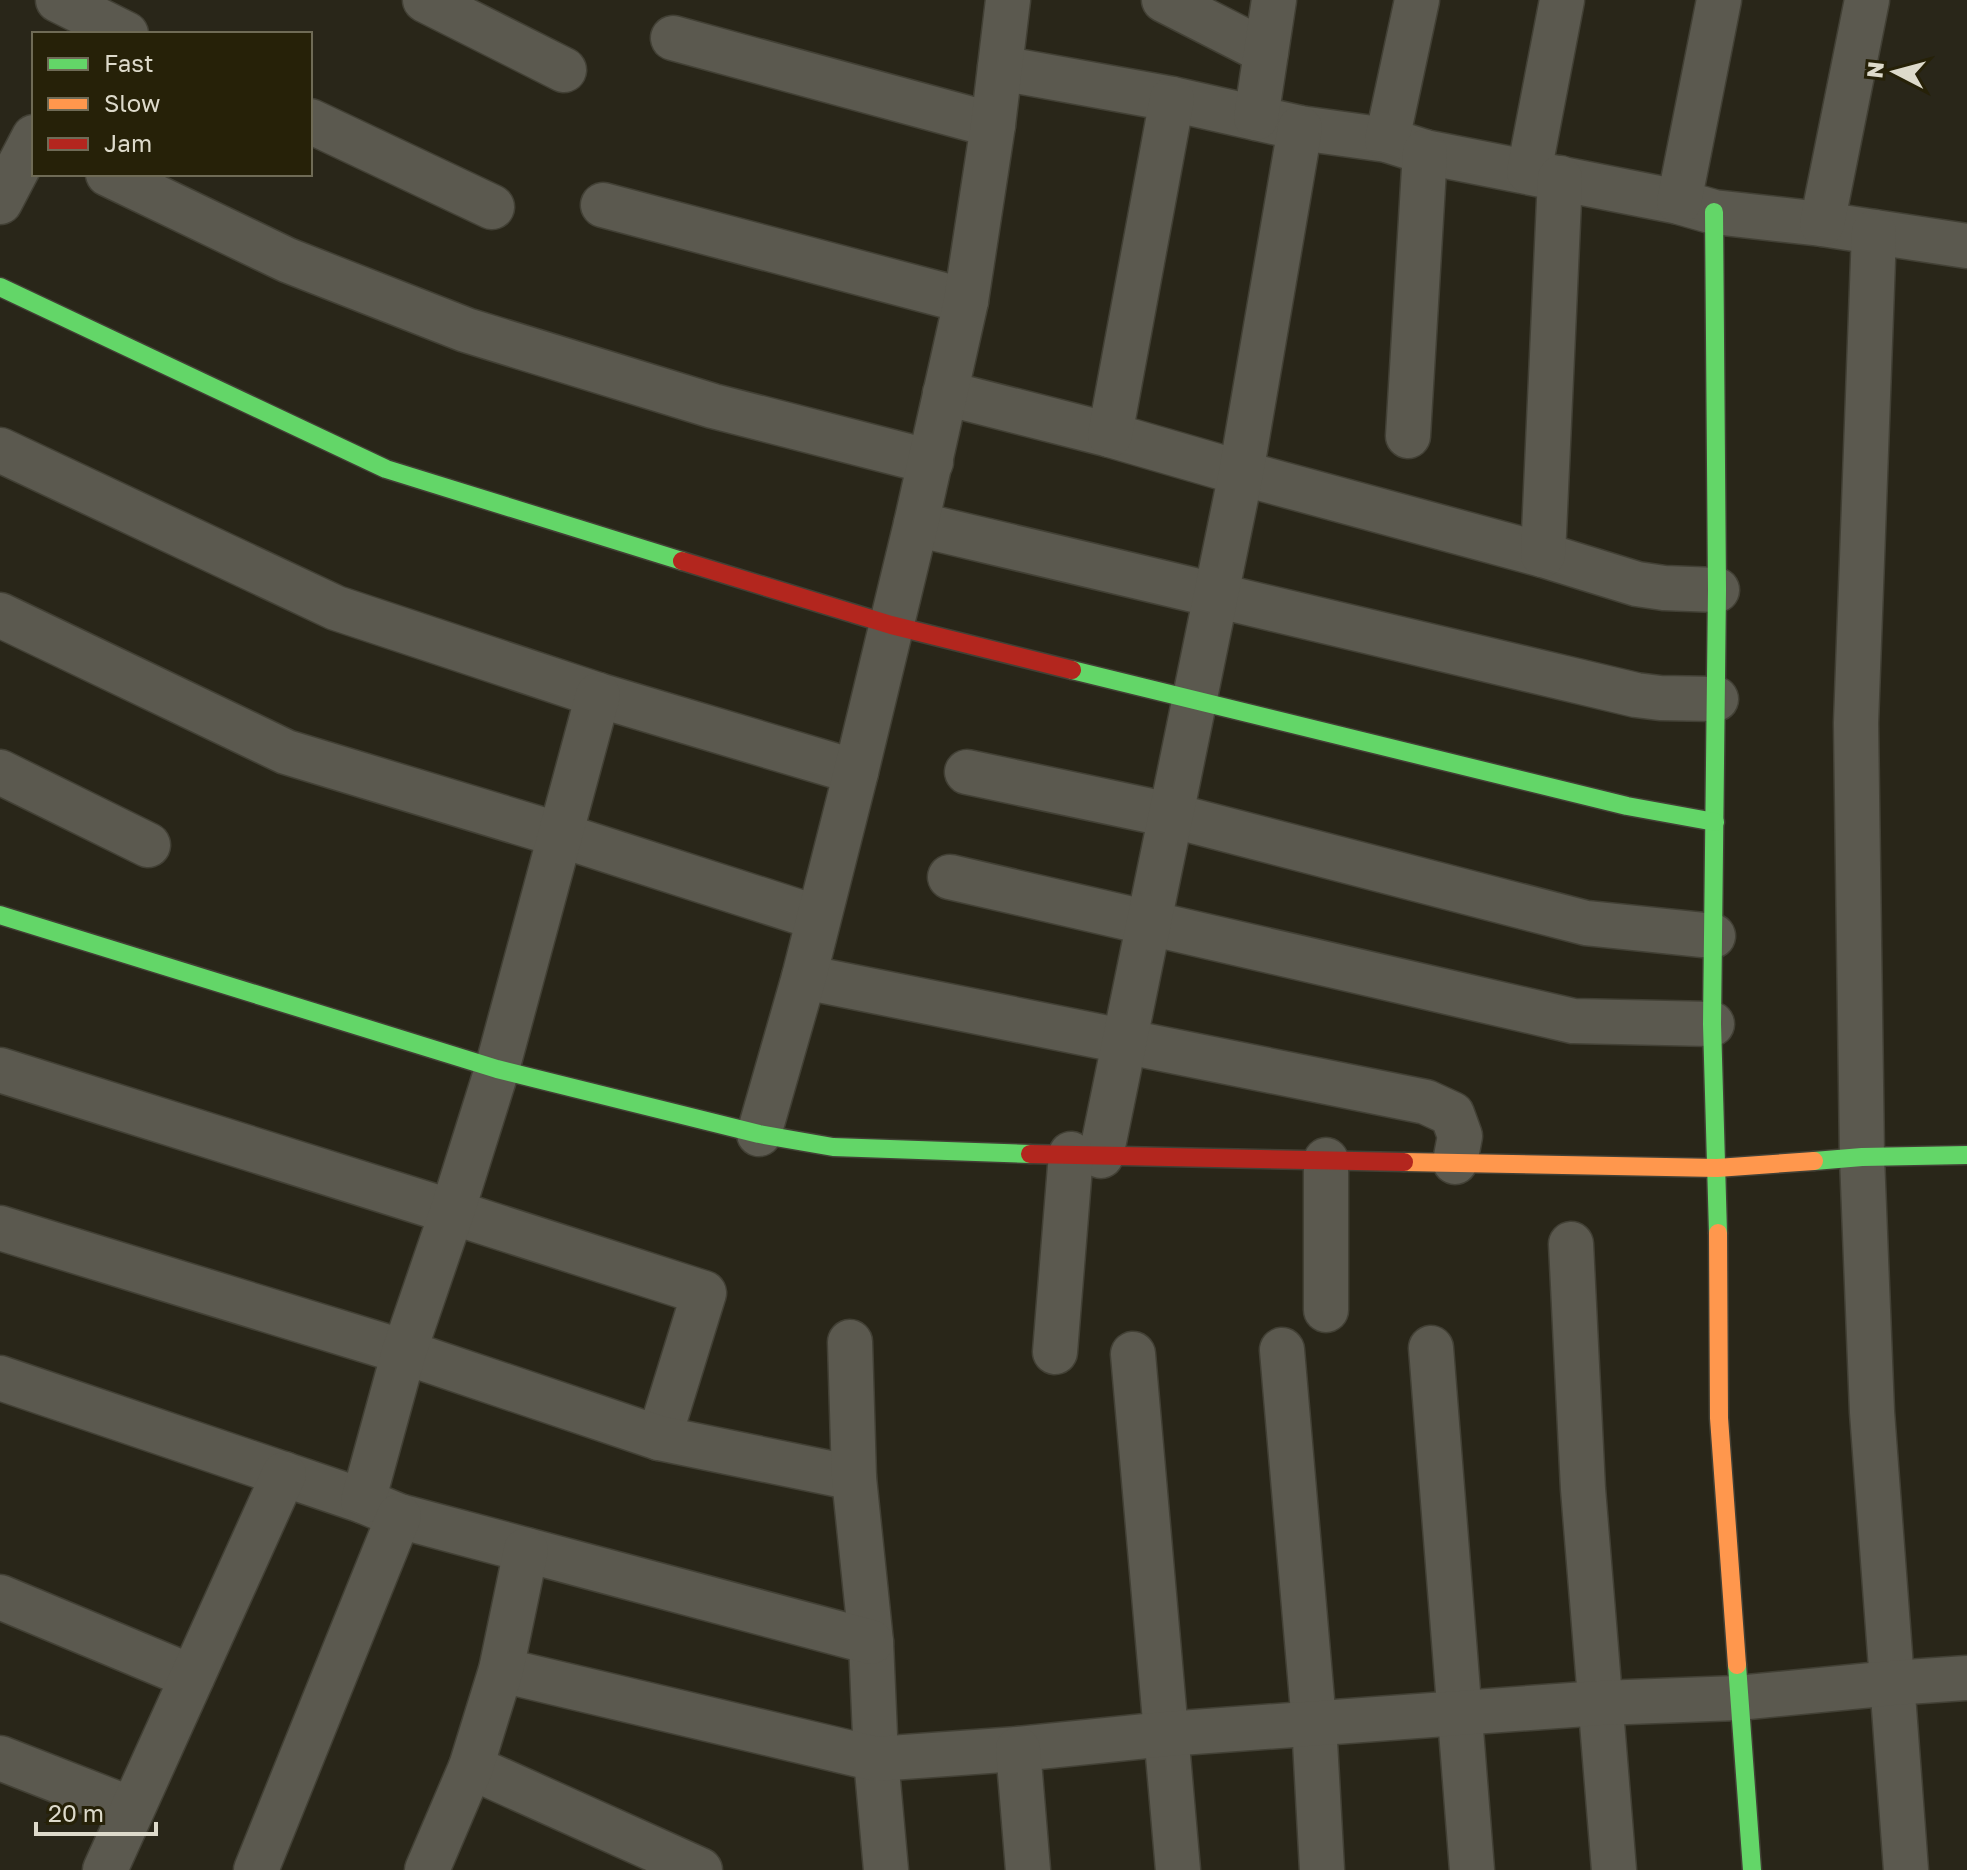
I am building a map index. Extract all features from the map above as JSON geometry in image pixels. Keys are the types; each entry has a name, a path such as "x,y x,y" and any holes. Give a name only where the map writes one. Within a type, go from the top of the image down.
{"street":[{"path":"58,0 105,22"},
{"path":"425,0 564,70"},
{"path":"759,1134 804,977 931,462 966,301 993,125 1008,0"},
{"path":"1164,0 1266,52"},
{"path":"1256,118 1274,0"},
{"path":"1408,436 1406,146 1417,0"},
{"path":"1543,555 1545,175 1562,0"},
{"path":"1719,0 1696,207 1717,590 1712,1024 1717,1168 1719,1418 1752,1870"},
{"path":"1822,224 1867,0"},
{"path":"673,38 993,125"},
{"path":"1000,68 1172,99 1300,128 1406,146 1696,207 1967,246"},
{"path":"1110,435 1172,99"},
{"path":"0,122 32,137"},
{"path":"312,122 492,207"},
{"path":"1055,1352 1086,1155 1125,1041 1241,473 1300,128"},
{"path":"0,202 32,142"},
{"path":"112,176 287,260 466,330 713,406 931,462"},
{"path":"603,205 966,301"},
{"path":"1874,232 1856,723 1862,1157 1872,1412 1906,1870"},
{"path":"0,287 386,469 891,625 1627,806 1715,822"},
{"path":"945,393 1110,435 1637,584 1717,590"},
{"path":"0,450 336,608 598,695 856,772"},
{"path":"916,524 1636,695 1716,699"},
{"path":"0,615 286,752 818,918"},
{"path":"256,1870 381,1508 404,1352 497,1069 598,695"},
{"path":"0,772 148,845"},
{"path":"967,772 1170,815 1586,923 1713,936"},
{"path":"950,877 1573,1021 1712,1024"},
{"path":"0,915 497,1069 759,1134 833,1147 1717,1168 1862,1157 1967,1155"},
{"path":"804,977 1426,1102 1452,1114 1460,1136 1455,1162"},
{"path":"0,1070 704,1293 659,1438"},
{"path":"1326,1160 1326,1310"},
{"path":"0,1228 404,1352 659,1438 854,1478"},
{"path":"1571,1244 1583,1489 1614,1870"},
{"path":"850,1342 854,1478 871,1642 876,1759 886,1870"},
{"path":"1431,1348 1472,1870"},
{"path":"1282,1350 1314,1723 1322,1870"},
{"path":"1133,1354 1178,1870"},
{"path":"0,1378 381,1508 871,1642"},
{"path":"105,1870 284,1474"},
{"path":"427,1870 471,1767 501,1670 526,1550"},
{"path":"0,1597 192,1677"},
{"path":"501,1670 876,1759 1460,1712 1738,1698 1967,1678"},
{"path":"1018,1749 1028,1870"},
{"path":"0,1758 131,1809"},
{"path":"471,1767 695,1869"}],"traffic: fast":[{"path":"1714,212 1717,590 1712,1024 1718,1233"},
{"path":"0,287 386,469 682,561"},
{"path":"1072,670 1627,806 1715,822"},
{"path":"0,915 497,1069 759,1134 833,1147 1030,1154"},
{"path":"1814,1161 1967,1155"},
{"path":"1737,1665 1752,1870"}],"traffic: slow":[{"path":"1404,1162 1717,1168 1814,1161"},
{"path":"1718,1233 1719,1418 1737,1665"}],"traffic: jam":[{"path":"682,561 891,625 1072,670"},
{"path":"1030,1154 1404,1162"}]}
